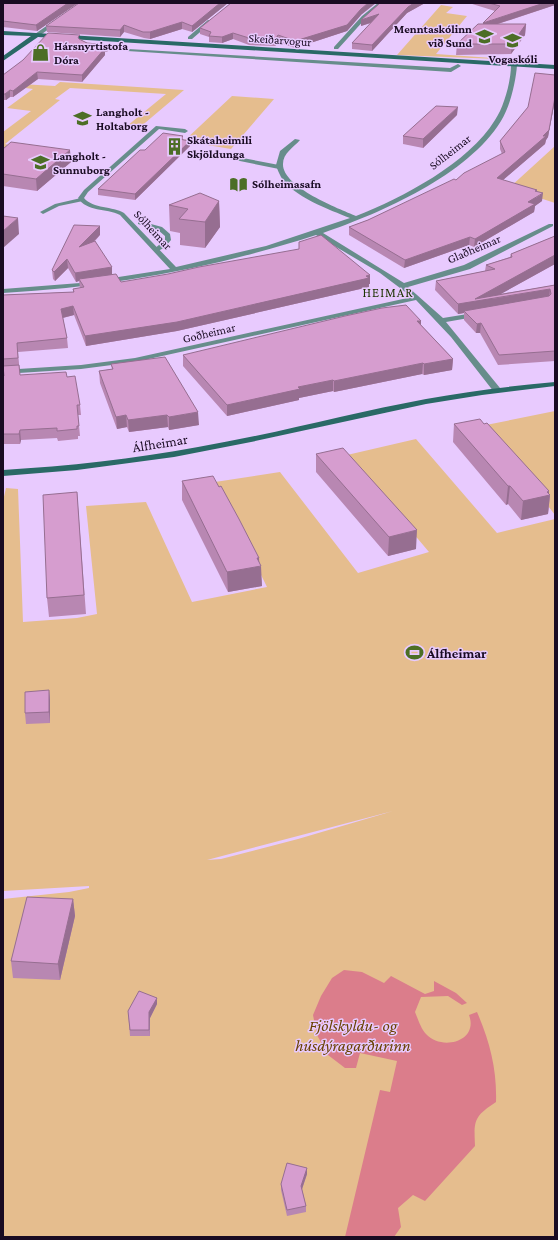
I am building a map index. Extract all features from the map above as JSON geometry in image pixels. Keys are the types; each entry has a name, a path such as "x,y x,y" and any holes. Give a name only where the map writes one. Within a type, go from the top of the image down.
{"street":[{"path":"336,48 364,17 381,3"},
{"path":"3,59 65,16"},
{"path":"190,38 213,19"},
{"name":"Skeiðarvogur","path":"3,33 555,70"},
{"name":"Skeiðarvogur","path":"3,37 458,66 555,67"},
{"name":"Sólheimar","path":"3,291 98,283 174,269 250,252 317,232 356,218 401,198 426,184 454,166 479,144 503,112 514,74 514,67"},
{"path":"81,200 86,191 158,127 186,131"},
{"path":"297,140 285,147 280,156 279,167 284,176 305,195 356,218"},
{"name":"Sólheimar","path":"81,200 87,205 120,212 174,269"},
{"name":"Glaðheimar","path":"402,286 467,267 551,225"},
{"path":"317,232 402,286 417,298 462,346 497,390"},
{"name":"Goðheimar","path":"3,372 81,367 135,360 417,298"},
{"path":"440,321 485,313"},
{"name":"Álfheimar","path":"3,473 91,466 180,453 408,405 497,390 555,384"}],"lane":[{"path":"82,43 89,46 451,70 458,66"},
{"path":"227,157 279,167"},
{"path":"43,212 57,204 81,200"},
{"path":"140,223 155,226 168,234 165,244 156,250"}],"green space":[{"path":"441,5 453,7 446,13 467,16 436,54 521,60 397,55"},
{"path":"60,82 184,90 139,128 127,126 166,94 70,88 55,99 60,100 5,144 12,146 3,152 3,132 31,111 7,108 33,89 3,85 3,83 55,86"},
{"path":"232,96 274,99 231,149 184,141"},
{"path":"555,146 555,203 509,188"},
{"path":"555,411 555,515 486,425"},
{"name":"Fjölskyldu- og húsdýragarðurinn","path":"416,439 497,533 555,519 555,1237 3,1237 3,899 69,892 89,888 89,886 3,891 3,501 6,488 18,489 23,622 77,618 97,614 86,506 146,502 192,602 267,587 215,482 280,472 358,573 429,552 347,455","holes":["393,811 298,839 221,859 207,860"]}],"shaded area":[{"path":"344,970 362,972 384,983 391,976 425,994 434,991 434,981 456,993 467,1003 462,1005 448,996 421,997 415,1012 421,1027 426,1034 440,1042 449,1043 457,1041 469,1032 471,1024 469,1015 477,1012 486,1034 492,1056 496,1102 488,1107 476,1120 475,1146 425,1201 413,1195 398,1208 401,1227 394,1237 345,1237 380,1090 390,1092 397,1061 360,1053 356,1068 345,1068 328,1055 317,1035 313,1015 321,996 332,978"}],"building":[{"path":"3,3 68,3 36,25 3,21"},
{"path":"79,3 220,3 192,26 182,22 150,32 143,32 124,25 120,30 46,26"},
{"path":"231,3 368,3 347,25 295,41 278,35 275,40 249,38 233,33 222,37 209,36 211,32 200,28"},
{"path":"380,3 414,3 408,7 372,45 352,43 379,14 361,20"},
{"path":"489,3 544,3 483,23 500,6"},
{"path":"478,24 526,24 512,44 457,44"},
{"path":"48,33 80,35 78,37 79,39 87,43 108,45 99,48 105,48 82,75 37,72 13,91 10,90 3,94 3,75 23,60"},
{"path":"535,73 555,75 555,97 549,130 543,136 546,136 497,178 543,193 528,202 535,204 475,239 470,237 405,260 349,227 368,220 454,179 456,180 464,173 505,152 500,141 528,107"},
{"path":"436,106 458,107 423,139 403,136"},
{"path":"163,133 183,136 179,139 190,141 135,194 98,189 140,150 145,150"},
{"path":"11,142 70,150 36,179 3,174 3,149"},
{"path":"200,193 219,201 205,222 179,219 188,209 169,205"},
{"path":"3,216 18,218 3,231"},
{"path":"74,225 100,226 79,247 95,241 112,267 75,273 67,259 54,272 52,270"},
{"path":"321,235 370,275 366,276 369,278 177,322 85,336 73,306 61,309 67,338 17,343 18,358 3,359 3,295 74,292 73,289 84,287 79,279 116,274 121,282 168,274 299,249 299,242"},
{"path":"555,236 555,255 475,299 555,285 555,351 499,355 481,323 477,324 464,311 549,296 551,294 550,289 458,304 436,281 495,269 486,265 512,257 511,254"},
{"path":"406,305 421,321 417,321 453,359 423,363 298,387 300,389 227,405 183,355 345,316 382,308"},
{"path":"165,357 198,412 169,417 167,415 128,420 126,415 116,417 99,371 113,369 111,364"},
{"path":"19,365 20,375 66,372 67,377 75,376 80,405 77,405 79,426 77,426 77,429 57,431 57,428 20,430 19,434 3,434 3,366"},
{"path":"480,419 484,424 487,423 549,491 547,492 550,495 523,501 454,424"},
{"path":"343,448 417,530 389,537 316,454"},
{"path":"213,476 219,487 221,486 239,519 259,558 257,558 261,566 227,572 182,481"},
{"path":"77,492 84,595 47,598 43,495"},
{"path":"49,690 49,712 25,713 25,692"},
{"path":"27,897 73,899 58,964 11,961"},
{"path":"139,991 157,998 149,1012 149,1030 130,1030 128,1011"},
{"path":"287,1163 307,1168 301,1186 306,1206 287,1210 281,1184"}],"place":[{"name":"Menntaskólinn við Sund","path":"485,36"},
{"name":"Vogaskóli","path":"513,40"},
{"name":"Hársnyrtistofa Dóra","path":"41,53"},
{"name":"Langholt - Holtaborg","path":"83,119"},
{"name":"Skátaheimili Skjöldunga","path":"174,147"},
{"name":"Langholt - Sunnuborg","path":"40,163"},
{"name":"Sólheimasafn","path":"239,184"},
{"name":"Álfheimar","path":"414,653"}],"district":[{"name":"HEIMAR","path":"388,292"}]}
